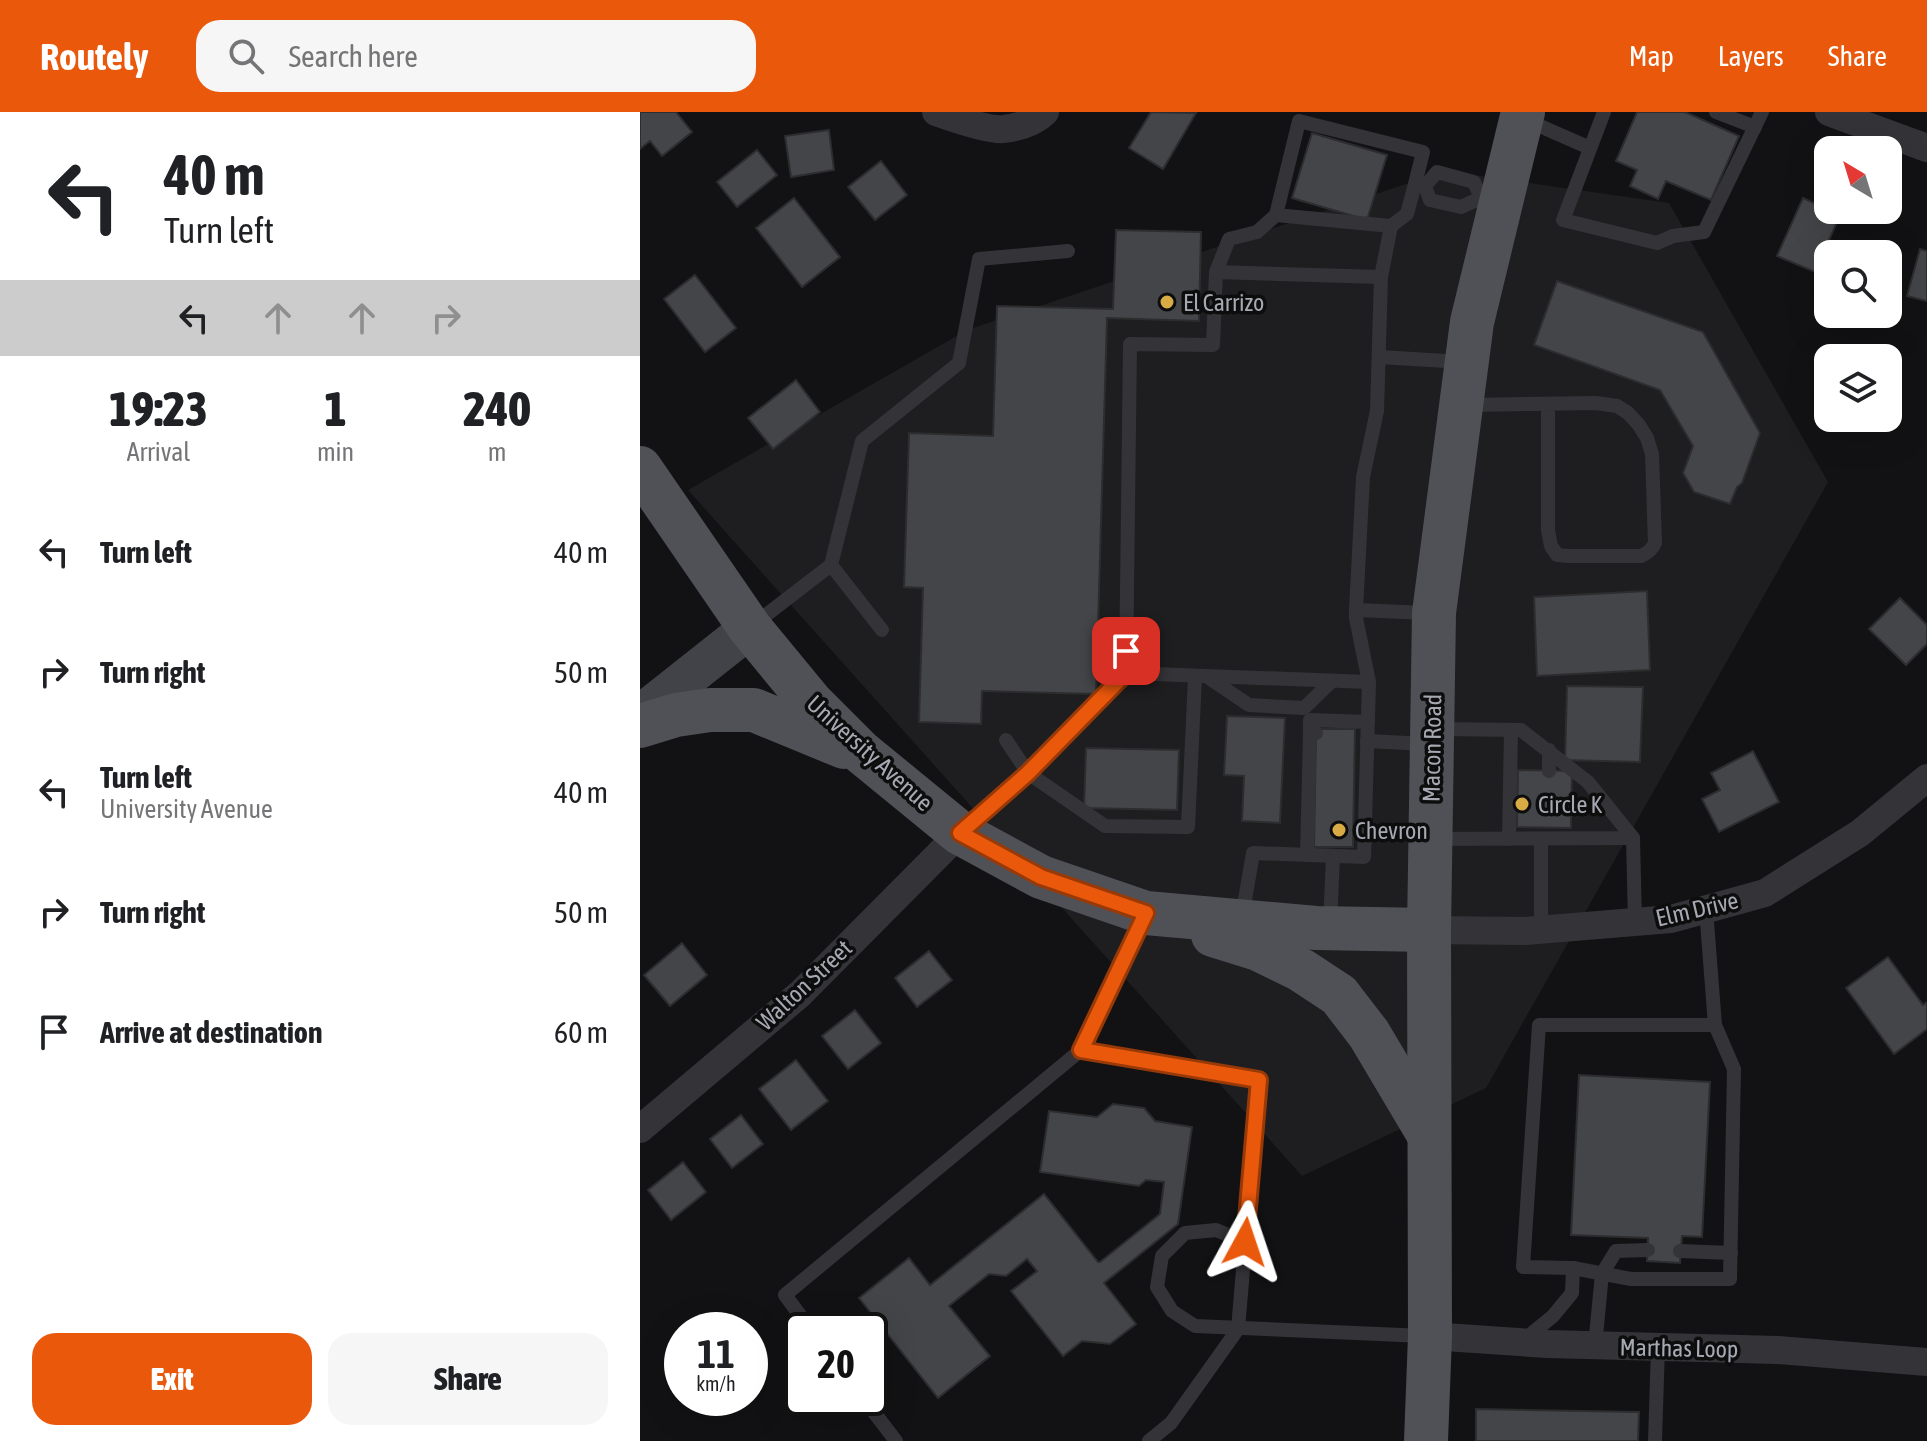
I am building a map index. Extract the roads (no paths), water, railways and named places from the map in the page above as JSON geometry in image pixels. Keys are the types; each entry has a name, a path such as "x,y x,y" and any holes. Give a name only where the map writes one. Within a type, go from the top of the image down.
{"main road":[{"name":"Macon Road","path":"1426,1441 1430,1336 1429,930 1434,613 1466,362 1491,200 1522,115"},
{"name":"University Avenue","path":"640,468 750,628 811,702 861,752 960,833 1041,877 1146,913 1330,928 1429,930"},
{"path":"640,726 676,715 710,710 754,710 861,752"},
{"path":"1146,913 1258,949 1301,970 1339,995 1369,1034 1430,1137"}],"street":[{"path":"936,112 1002,130 1037,120 1045,112"},
{"path":"1829,112 1927,148"},
{"path":"640,715 750,628"},
{"name":"Elm Drive","path":"1429,930 1541,929 1671,919 1765,893 1860,833 1927,778"},
{"name":"Walton Street","path":"640,1129 800,994 960,833"},
{"name":"Marthas Loop","path":"1430,1336 1595,1346 1778,1350 1927,1362"}],"lane":[{"path":"1604,112 1563,220 1657,243 1673,236 1704,232 1762,112"},
{"path":"1716,112 1755,127"},
{"path":"1522,115 1590,148"},
{"path":"960,833 1028,773 1126,673 1130,344 1213,345 1216,272 1229,239 1257,232 1276,215 1299,121 1423,152 1420,185 1407,214 1391,226 1381,277 1377,411 1363,477 1356,610 1369,682 1361,764 1359,838 1364,857 1253,853 1241,922"},
{"path":"1420,185 1437,172 1474,182 1491,200"},
{"path":"1420,185 1430,200 1461,207 1491,200"},
{"path":"1276,215 1391,226"},
{"path":"750,628 831,565 862,441 959,363 979,259 1068,251"},
{"path":"1216,272 1381,277"},
{"path":"1379,357 1466,362"},
{"path":"1462,405 1596,403 1617,406 1628,413 1647,438 1652,454 1655,543 1647,553 1641,556 1569,556 1557,555 1551,546 1548,530 1548,404"},
{"path":"831,565 882,630"},
{"path":"1356,610 1434,613"},
{"path":"1126,673 1369,682"},
{"path":"1202,677 1249,705 1304,708 1331,682"},
{"path":"1006,740 1028,773 1105,826 1188,827 1202,677"},
{"path":"1307,855 1311,835 1313,733 1310,720 1364,734 1432,737 1521,730 1588,782 1633,838 1635,922"},
{"path":"1509,839 1511,730"},
{"path":"1549,750 1549,771"},
{"path":"1431,839 1546,836 1633,838"},
{"path":"1541,929 1546,836"},
{"path":"1330,928 1333,856"},
{"path":"1706,909 1715,1025 1734,1069 1730,1279 1631,1279 1573,1268 1523,1267 1539,1025 1715,1025"},
{"path":"798,1312 785,1295 1081,1050 1146,913"},
{"path":"1081,1050 1259,1080 1238,1329 1171,1423 1149,1441"},
{"path":"1245,1242 1216,1230 1185,1233 1162,1256 1157,1287 1172,1311 1195,1326 1430,1336"},
{"path":"1595,1346 1602,1274 1616,1251 1648,1250"},
{"path":"1680,1251 1731,1253"},
{"path":"1521,1342 1553,1316 1572,1293 1573,1268"},
{"path":"1655,1441 1658,1347"},
{"path":"877,1416 896,1441"}],"place":[{"name":"El Carrizo","path":"1167,302"},
{"name":"Circle K","path":"1522,804"},
{"name":"Chevron","path":"1339,830"}]}
